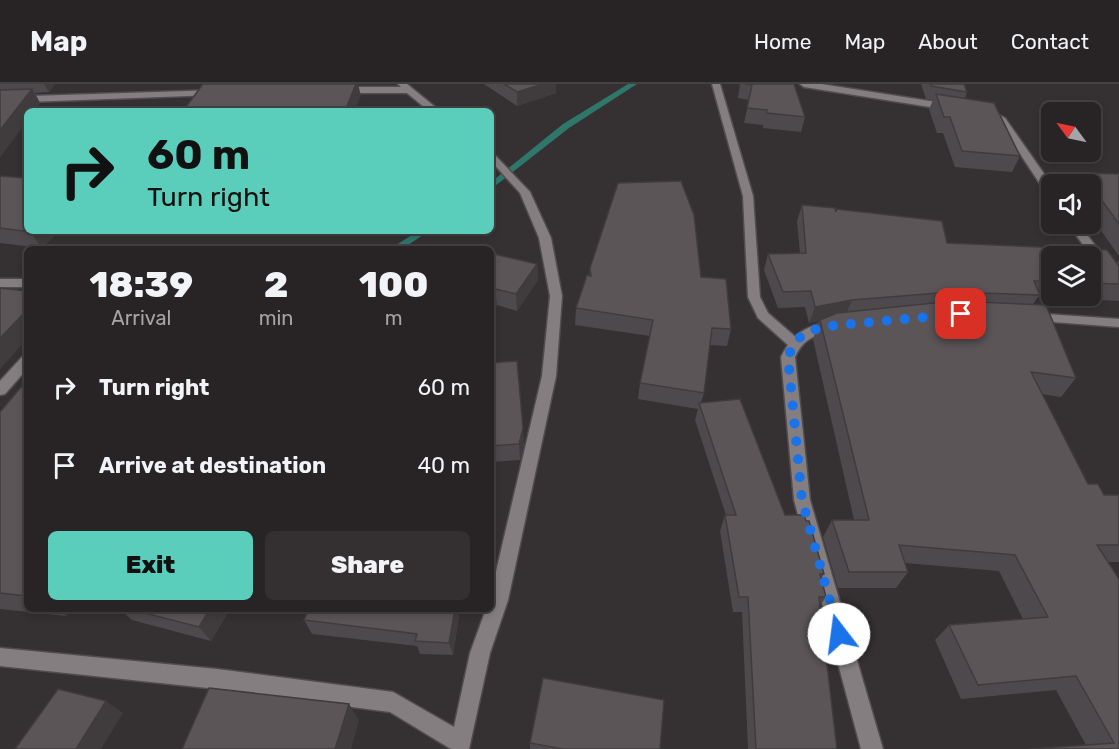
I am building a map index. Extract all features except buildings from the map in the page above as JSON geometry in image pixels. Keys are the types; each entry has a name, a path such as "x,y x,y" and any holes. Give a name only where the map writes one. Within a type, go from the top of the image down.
{"street":[{"path":"716,84 748,196 754,297 763,315 794,343"},
{"path":"804,84 956,108"},
{"path":"335,90 404,87 431,108"},
{"path":"0,100 228,92"},
{"path":"977,111 994,115 1002,120 1041,178"},
{"path":"0,657 217,679 393,702 462,746 480,652 499,600 549,376 556,296 545,238 525,192 494,157"},
{"path":"1080,234 1119,286"},
{"path":"0,283 24,283"},
{"path":"1014,316 1119,323"},
{"path":"852,324 829,326 806,332 794,343 788,357 802,500 872,749"},
{"path":"0,390 24,363"}],"waterway":[{"path":"494,185 566,126 633,84"},
{"path":"400,246 419,234"}],"route":[{"path":"839,634 802,500 788,357 794,343 806,332 829,326 961,314"}]}
